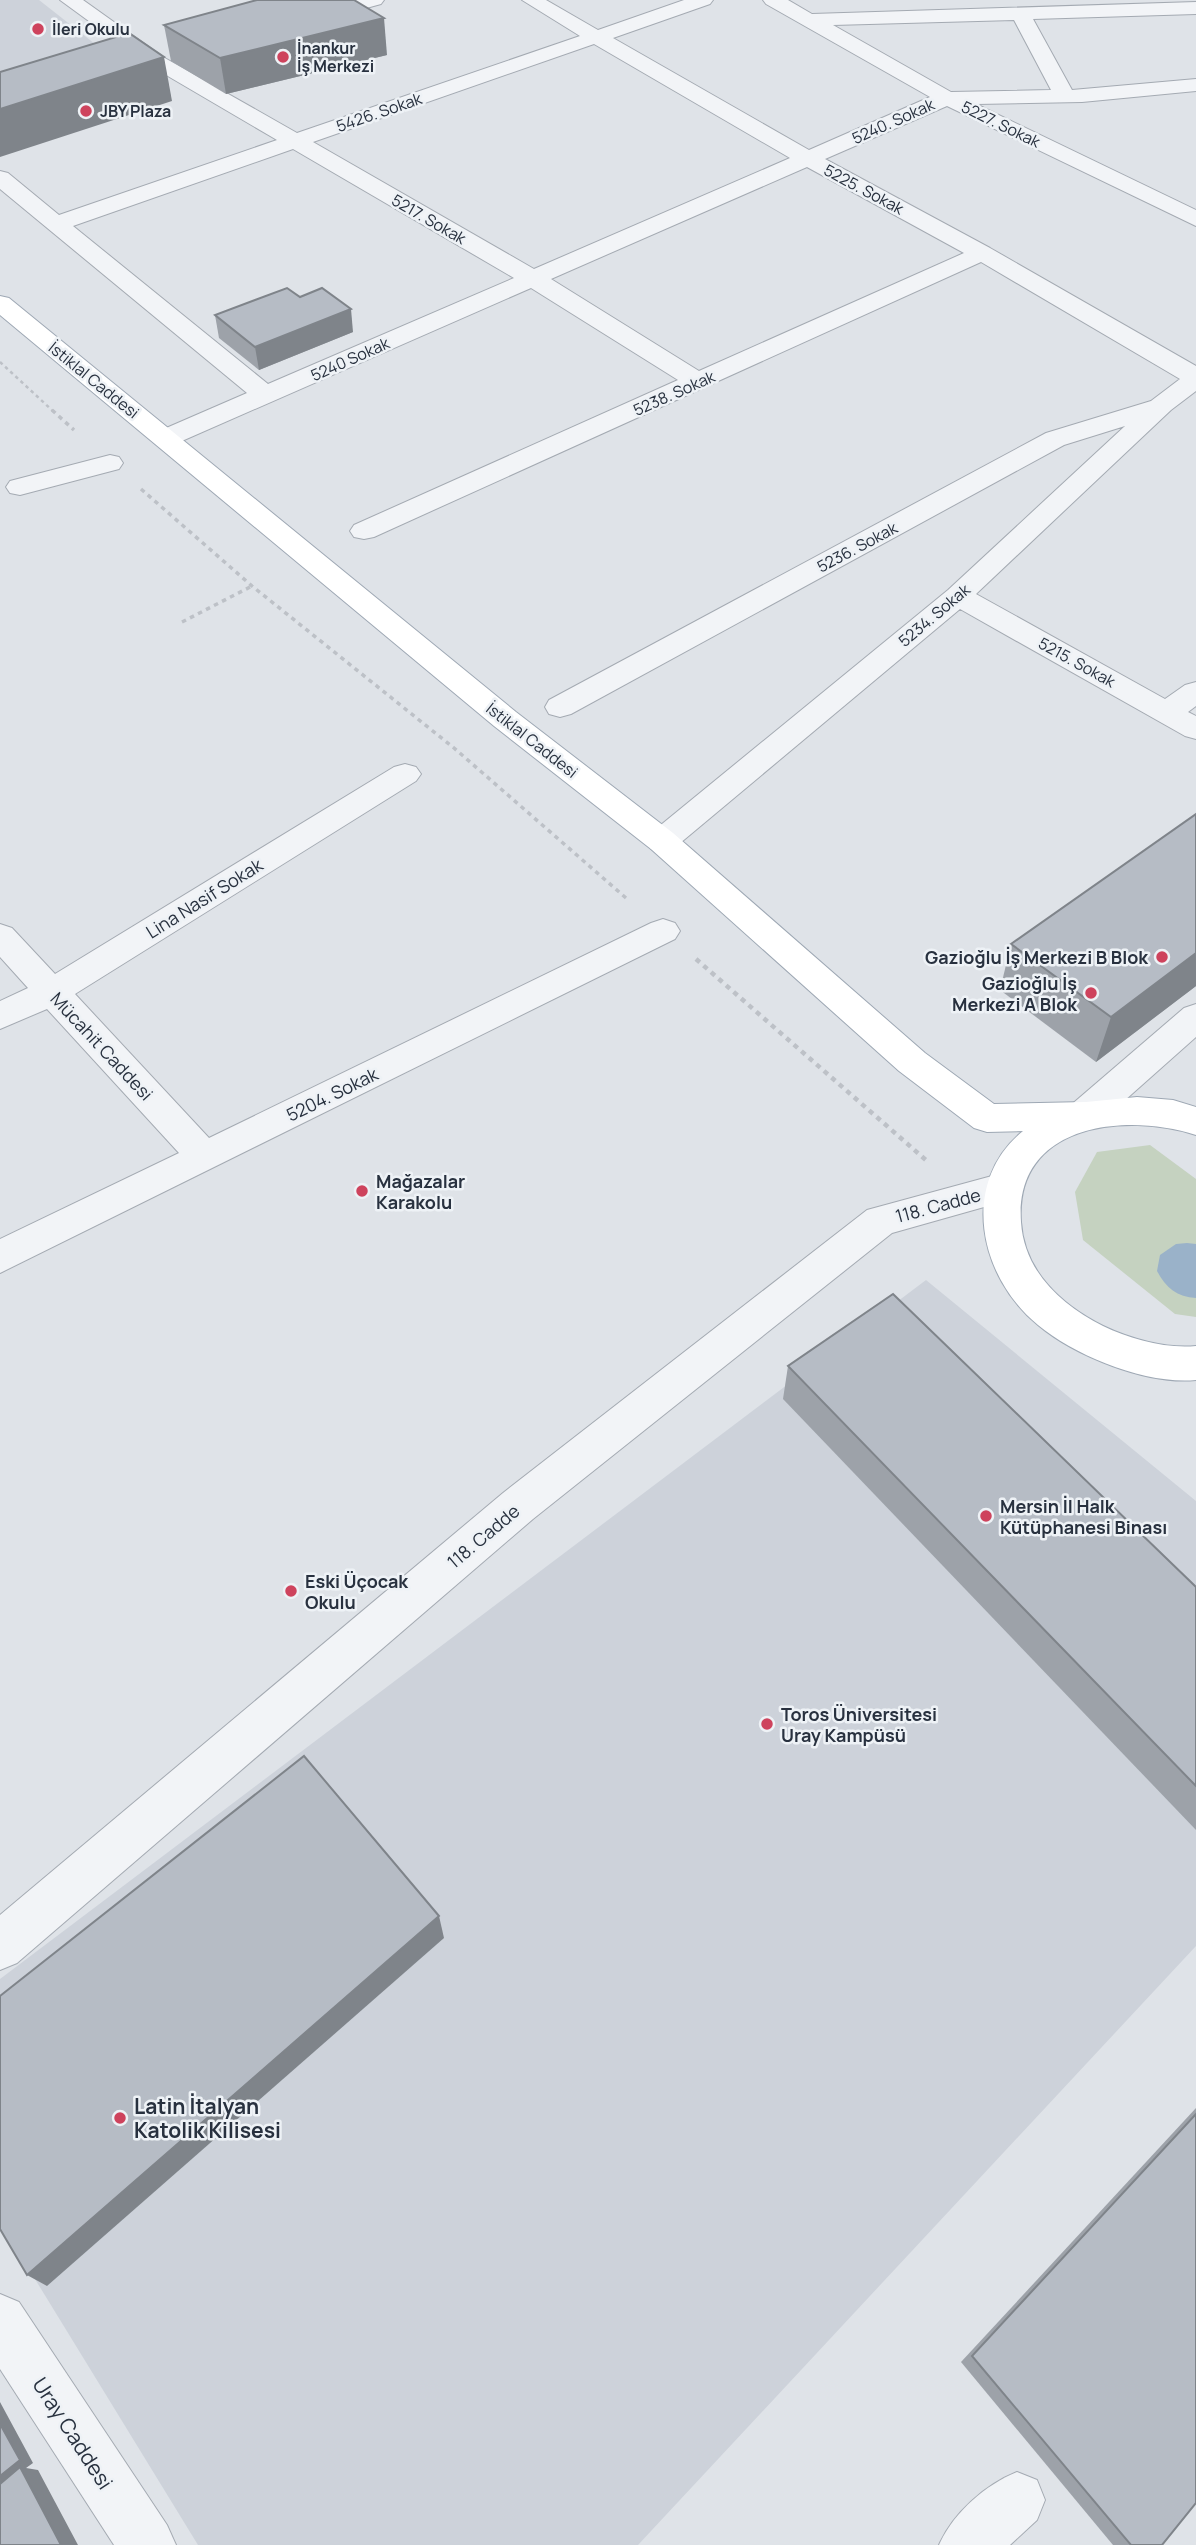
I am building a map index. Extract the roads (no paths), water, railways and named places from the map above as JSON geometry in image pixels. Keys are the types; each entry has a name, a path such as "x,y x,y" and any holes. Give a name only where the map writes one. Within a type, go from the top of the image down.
{"main road":[{"name":"İstiklal Caddesi","path":"0,303 505,719 662,841 912,1062 988,1118 1084,1115"},
{"path":"1194,1365 1138,1358 1085,1339 1043,1308 1013,1269 1000,1228 1003,1188 1019,1156 1047,1131 1084,1115 1132,1109 1182,1115 1196,1121"}],"street":[{"name":"5217. Sokak","path":"70,0 156,61 534,279 699,382"},
{"path":"284,25 374,0"},
{"name":"5225. Sokak","path":"532,0 808,159 982,253 1194,382"},
{"name":"5426. Sokak","path":"56,224 703,0"},
{"name":"5227. Sokak","path":"773,0 947,98 1196,219"},
{"path":"853,18 908,0"},
{"path":"810,20 1020,7 1044,12 1196,8"},
{"path":"1020,7 1065,96"},
{"path":"130,68 181,54"},
{"name":"5240. Sokak","path":"534,279 947,98 1065,96 1196,85"},
{"path":"0,178 266,396"},
{"name":"5238. Sokak","path":"364,531 982,253"},
{"name":"5240 Sokak","path":"166,438 534,279"},
{"name":"5234. Sokak","path":"662,841 958,596 1162,405 1194,382"},
{"name":"5236. Sokak","path":"560,707 1055,439 1162,405"},
{"path":"0,467 10,491 110,463"},
{"name":"5215. Sokak","path":"958,596 1196,729"},
{"path":"1167,712 1196,692"},
{"name":"Lina Nasif Sokak","path":"0,1016 52,992 405,774"},
{"name":"5204. Sokak","path":"0,1257 663,931"},
{"name":"Mücahit Caddesi","path":"0,936 205,1157"},
{"path":"1084,1115 1196,1017"},
{"name":"118. Cadde","path":"0,1946 518,1506 880,1221 1003,1188"},
{"name":"Uray Caddesi","path":"0,2321 147,2545"},
{"path":"968,2545 1017,2500"}],"water":[{"path":"1176,1244 1196,1244 1196,1298 1183,1296 1173,1290 1157,1271 1160,1255"}],"place":[{"name":"İleri Okulu","path":"38,29"},
{"name":"İnankur İş Merkezi","path":"283,57"},
{"name":"JBY Plaza","path":"86,111"},
{"name":"Gazioğlu İş Merkezi B Blok","path":"1162,957"},
{"name":"Gazioğlu İş Merkezi A Blok","path":"1091,993"},
{"name":"Mağazalar Karakolu","path":"362,1191"},
{"name":"Mersin İl Halk Kütüphanesi Binası","path":"986,1516"},
{"name":"Eski Üçocak Okulu","path":"291,1591"},
{"name":"Toros Üniversitesi Uray Kampüsü","path":"767,1724"},
{"name":"Latin İtalyan Katolik Kilisesi","path":"120,2118"}]}
